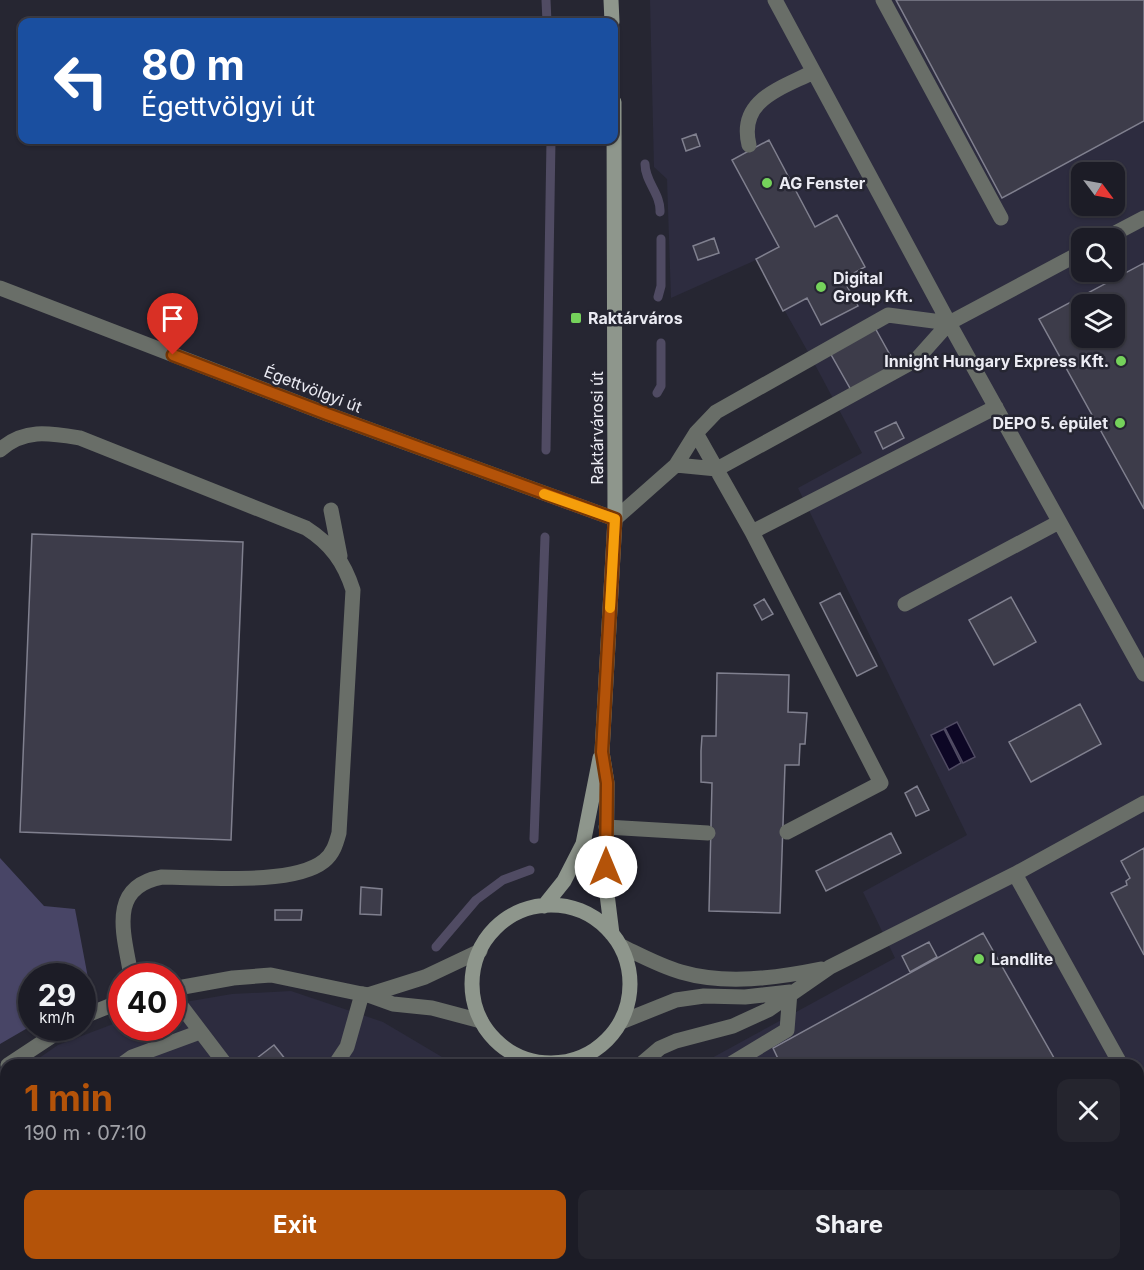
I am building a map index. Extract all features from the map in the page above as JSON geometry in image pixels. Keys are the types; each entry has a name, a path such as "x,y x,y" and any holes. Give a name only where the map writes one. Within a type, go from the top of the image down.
{"street":[{"path":"611,0 612,18"},
{"path":"775,0 949,323 1144,674"},
{"path":"883,0 1001,218"},
{"path":"749,145 746,122 757,105 813,72"},
{"name":"Raktárvárosi út","path":"544,906 564,881 583,844 588,827 593,785 602,752 615,519 614,144"},
{"path":"1125,228 1144,218"},
{"path":"676,465 717,469 916,360 949,323 1071,258"},
{"name":"Égettvölgyi út","path":"0,288 327,414 615,519"},
{"path":"615,519 676,465 696,433 716,412 888,315 949,323"},
{"path":"752,532 996,407"},
{"path":"0,450 25,434 47,432 80,438 306,528 318,536 341,559"},
{"path":"696,433 752,532 881,783 787,832"},
{"path":"129,963 121,917 135,889 149,879 288,876 316,866 334,850 339,833 353,590 341,559 331,510"},
{"path":"905,604 1059,522"},
{"name":"Raktárvárosi út","path":"585,1059 605,1042 621,1022 627,1007 630,976 616,940 606,886 607,783 602,752"},
{"path":"647,1059 660,1048 676,1041 732,1026 768,1010 790,992 830,967 1015,874 1144,803"},
{"path":"606,827 708,832"},
{"path":"1015,874 1117,1059"},
{"name":"Raktárvárosi út","path":"516,1059 495,1040 481,1021 476,1007 473,979 480,951 500,925 513,915 544,906 559,906 589,915 616,940"},
{"path":"616,940 681,972 708,977 794,974 830,967"},
{"path":"365,994 425,977 480,951"},
{"path":"186,989 233,978 271,975 365,994 393,1004 432,1008 481,1021"},
{"path":"621,1022 676,1000 705,996 745,997 790,992"},
{"path":"739,1059 787,1030 790,992"},
{"path":"341,1059 365,994"},
{"path":"186,1012 219,1059"},
{"path":"130,1059 200,1032"},
{"path":"18,1059 44,1041"}],"shaded area":[{"path":"650,0 1144,0 1144,1059 710,1059 895,958 863,892 967,835 798,488 862,453 812,359 756,260 671,298 667,179 654,167"},
{"path":"957,722 975,757 963,763 945,728"},
{"path":"944,729 961,763 949,770 931,735"},
{"path":"0,858 44,906 75,909 85,963 18,963 18,1034 0,1044"},
{"path":"291,991 383,1022 442,1057 442,1059 38,1059 58,1045 68,1041 96,1041 96,1031 108,1026 108,1041 186,1041 186,1002 232,994"}],"building":[{"path":"896,0 1144,0 1144,121 1002,198"},
{"path":"696,134 700,146 686,151 682,139"},
{"path":"769,140 815,227 837,215 865,267 843,279 858,306 821,325 807,298 783,311 756,259 779,247 732,160"},
{"path":"714,238 719,253 698,260 693,246"},
{"name":"DEPO 5. épület","path":"1144,263 1144,509 1039,319 1071,302 1071,348 1125,348 1125,294 1086,294 1108,282 1125,282 1125,273"},
{"path":"874,326 900,373 855,397 829,351"},
{"path":"896,422 904,438 883,449 875,432"},
{"path":"32,534 243,542 231,840 20,832"},
{"path":"840,593 877,666 857,676 820,603"},
{"path":"1011,597 1036,642 994,665 969,620"},
{"path":"764,599 773,614 762,620 754,605"},
{"path":"717,673 789,675 788,712 807,713 805,744 800,744 799,765 785,765 780,913 709,911 712,783 701,782 701,751 702,736 716,736"},
{"path":"1080,704 1101,744 1031,782 1009,742"},
{"path":"917,786 929,810 916,816 905,793"},
{"path":"891,833 901,853 826,891 816,871"},
{"path":"1144,848 1144,955 1111,893 1127,885 1126,881 1130,878 1121,861"},
{"path":"361,887 382,889 381,915 360,914"},
{"path":"275,910 302,910 301,920 275,920"},
{"path":"983,933 1055,1059 778,1059 773,1048"},
{"path":"929,942 937,957 910,972 902,956"},
{"path":"274,1045 285,1059 256,1059"}],"waterway":[{"path":"546,0 547,18"},
{"path":"546,450 551,144"},
{"path":"645,164 647,177 658,199 660,212"},
{"path":"658,297 661,286 661,239"},
{"path":"657,393 661,386 661,343"},
{"path":"534,839 545,537"},
{"path":"436,947 476,900 503,880 530,870"}],"slow traffic":[{"path":"544,494 615,519 610,608"}],"place":[{"name":"AG Fenster","path":"767,183"},
{"name":"Digital Group Kft.","path":"821,287"},
{"name":"Raktárváros","path":"576,318"},
{"name":"Innight Hungary Express Kft.","path":"1121,361"},
{"name":"DEPO 5. épület","path":"1120,423"},
{"name":"Landlite","path":"979,959"}],"route":[{"path":"173,355 615,519 602,752 607,783 606,867"}]}
